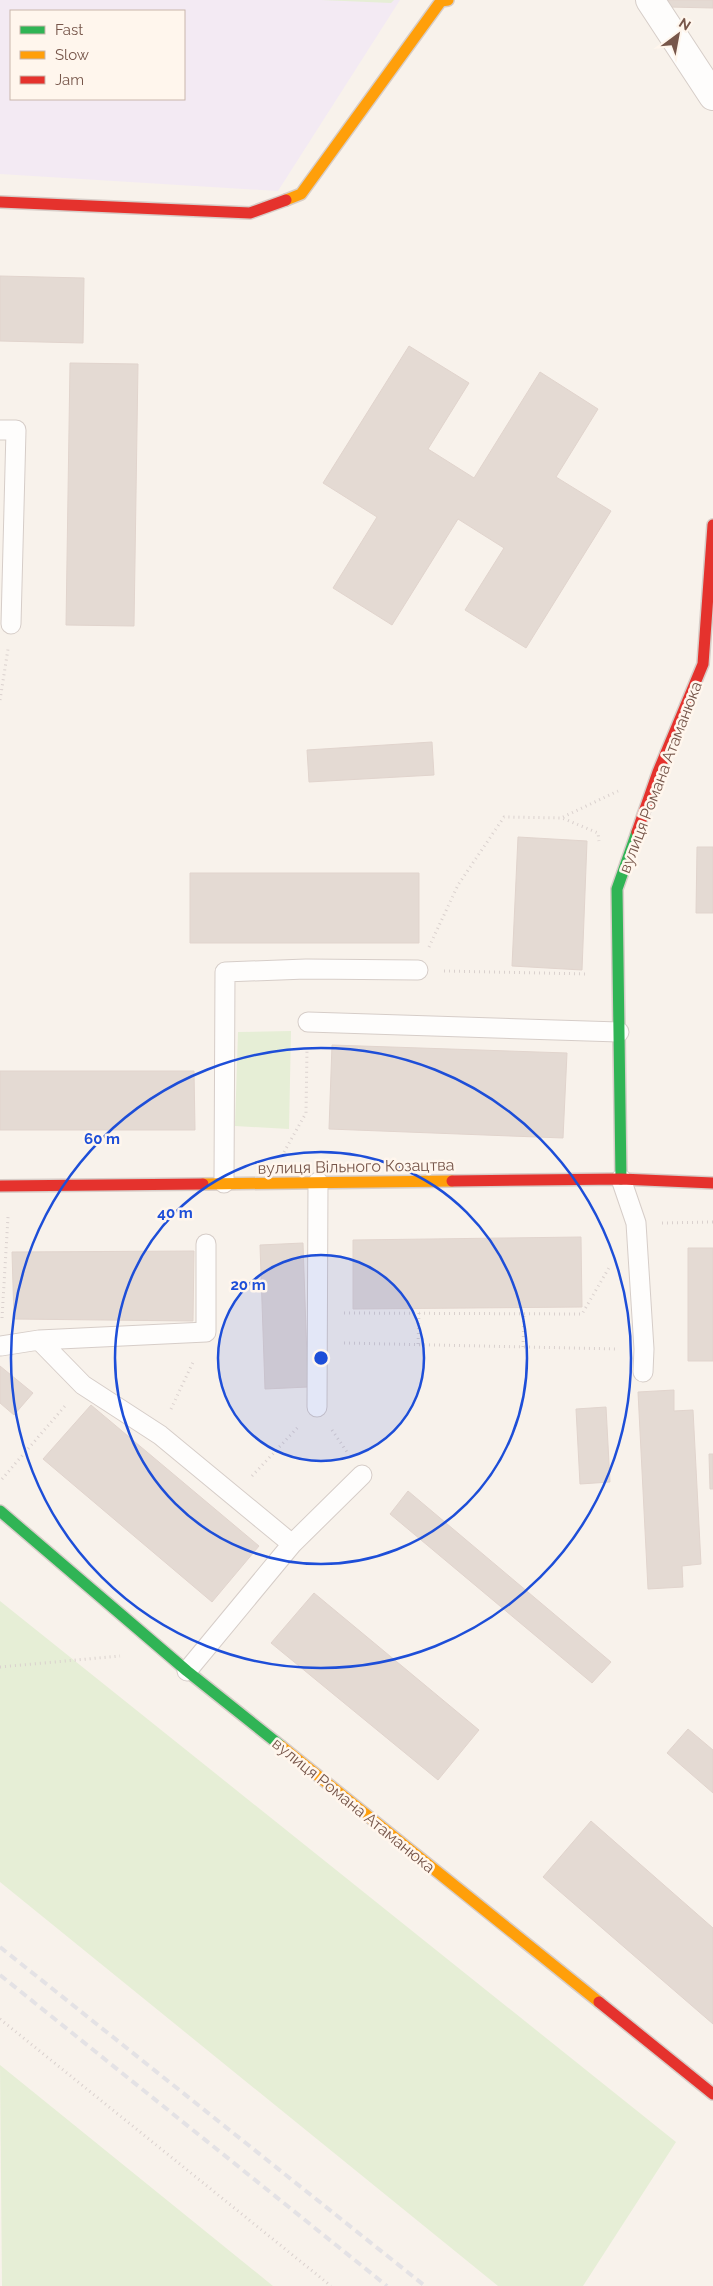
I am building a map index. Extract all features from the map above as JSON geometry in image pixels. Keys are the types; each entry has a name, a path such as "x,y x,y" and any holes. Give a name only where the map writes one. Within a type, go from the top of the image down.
{"street":[{"path":"0,202 250,213 301,194 442,1 448,0"},
{"path":"650,0 713,96"},
{"name":"вулиця Романа Атаманюка","path":"621,1179 617,889 658,772 703,664 713,525"},
{"name":"вулиця Вільного Козацтва","path":"5,1186 621,1179 713,1183"},
{"name":"вулиця Романа Атаманюка","path":"0,1511 187,1671 713,2094"}],"lane":[{"path":"0,430 16,430 12,624"},
{"path":"224,1184 225,972 306,968 418,970"},
{"path":"308,1022 619,1032"},
{"path":"621,1179 636,1223 644,1349 643,1372"},
{"path":"317,1407 318,1182"},
{"path":"1,1346 39,1340 206,1332 206,1244"},
{"path":"39,1340 83,1385 160,1435 292,1544"},
{"path":"187,1671 292,1544 362,1475"}],"path":[{"path":"0,700 12,624"},
{"path":"562,818 658,772"},
{"path":"599,842 598,833 562,818 504,817 458,885 418,970 618,975"},
{"path":"266,1183 306,1113"},
{"path":"1,1346 5,1186"},
{"path":"636,1223 713,1222"},
{"path":"351,1313 582,1314"},
{"path":"418,1344 419,1313"},
{"path":"523,1347 524,1313"},
{"path":"160,1435 206,1332"},
{"path":"316,1342 644,1349"},
{"path":"0,1482 83,1385"},
{"path":"233,1496 317,1407 362,1475"},
{"path":"0,1667 163,1651"},
{"path":"0,2019 331,2286"}],"shaded area":[{"path":"0,0 400,0 278,191 0,174"}],"green space":[{"path":"321,0 394,0 391,3"},
{"path":"291,1031 289,1129 235,1126 238,1032"},
{"path":"0,1601 676,2142 583,2286 498,2286 0,1882"},
{"path":"0,2065 273,2286 2,2286"}],"building":[{"path":"668,0 713,0 713,8 668,7"},
{"path":"0,276 84,278 83,343 0,341"},
{"path":"409,346 469,383 428,449 474,478 540,372 598,409 556,477 611,511 526,648 465,610 504,548 458,519 392,625 333,588 377,517 323,483"},
{"path":"70,363 138,364 134,626 66,625"},
{"path":"432,742 434,775 309,782 307,750"},
{"path":"518,837 587,841 582,970 512,966"},
{"path":"697,847 713,847 713,913 696,913"},
{"path":"190,873 419,873 419,943 190,943"},
{"path":"332,1045 567,1053 563,1138 329,1129"},
{"path":"0,1071 194,1071 195,1130 0,1130"},
{"path":"581,1237 582,1307 353,1309 353,1240"},
{"path":"303,1243 308,1387 265,1389 260,1245"},
{"path":"688,1248 713,1248 713,1361 688,1361"},
{"path":"194,1251 193,1321 14,1319 12,1252"},
{"path":"0,1366 33,1393 14,1415 0,1403"},
{"path":"674,1390 674,1411 693,1410 701,1564 682,1566 683,1587 648,1589 638,1392"},
{"path":"91,1405 259,1546 212,1602 43,1459"},
{"path":"606,1407 610,1482 580,1484 576,1409"},
{"path":"709,1454 713,1454 713,1489 710,1489"},
{"path":"408,1491 611,1662 592,1683 390,1514"},
{"path":"314,1593 479,1730 438,1780 271,1643"},
{"path":"688,1729 713,1750 713,1793 667,1753"},
{"path":"591,1821 713,1928 713,2024 543,1877"}],"railway":[{"path":"0,1947 425,2286"},
{"path":"0,1975 387,2286"}],"traffic: fast":[{"path":"621,1179 617,889 637,832"},
{"path":"0,1511 187,1671 281,1746"}],"traffic: slow":[{"path":"286,200 301,194 441,1 448,0"},
{"path":"203,1184 452,1181"},
{"path":"281,1746 599,2002"}],"traffic: jam":[{"path":"0,202 250,213 286,200"},
{"path":"637,832 658,772 703,664 713,525"},
{"path":"452,1181 621,1179 713,1183"},
{"path":"0,1186 203,1184"},
{"path":"599,2002 713,2094"}]}
